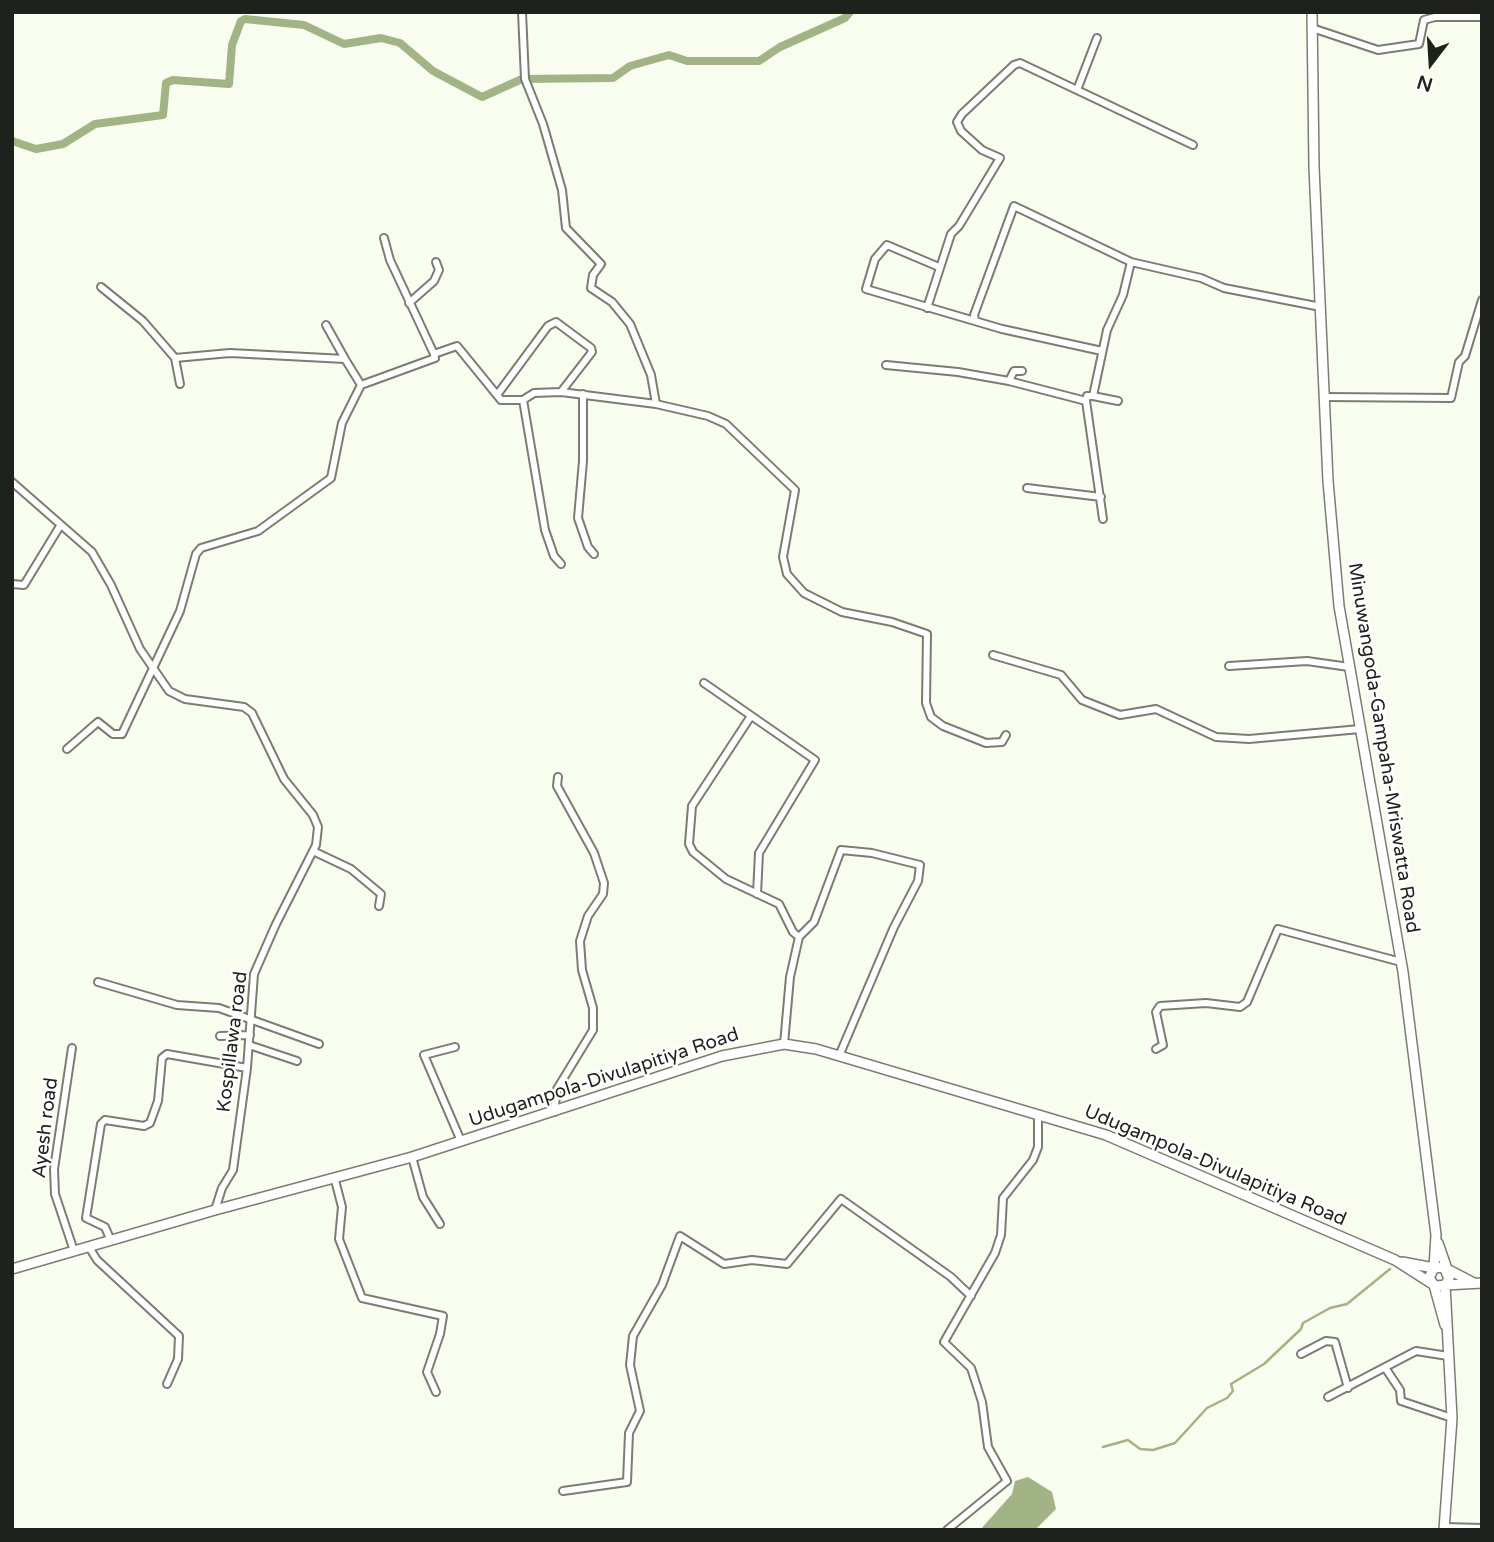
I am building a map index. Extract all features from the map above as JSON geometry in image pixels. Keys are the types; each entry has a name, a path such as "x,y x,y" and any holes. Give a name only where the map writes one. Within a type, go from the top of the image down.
{"main road":[{"name":"Minuwangoda-Gampaha-Mriswatta Road","path":"1312,12 1314,167 1339,606 1401,962 1418,1077 1436,1235 1434,1268"},
{"name":"Udugampola-Divulapitiya Road","path":"12,1269 412,1157 554,1114 722,1056 784,1044 839,1056 1106,1135 1395,1260 1434,1285"},
{"name":"Minuwangoda-Gampaha-Mriswatta Road","path":"1436,1235 1447,1269"},
{"name":"Udugampola-Divulapitiya Road","path":"1395,1260 1434,1268"},
{"path":"1445,1325 1434,1285 1429,1278 1434,1268 1447,1269 1477,1283"},
{"path":"1444,1528 1452,1418 1445,1325 1445,1285 1449,1279 1447,1269"},
{"path":"1434,1285 1477,1283"}],"street":[{"path":"522,12 525,79 543,124 562,190 564,222 591,257 601,264 593,275 591,288 612,302 630,324 651,375 656,404"},
{"path":"1312,28 1378,50 1419,44 1424,20 1435,17 1482,18"},
{"path":"1077,90 1097,38"},
{"path":"927,308 951,234 959,226 1000,158 982,150 961,131 957,122 962,114 1014,65 1020,64 1193,145"},
{"path":"975,321 974,315 1014,206 1131,262 1201,278 1224,288 1321,307"},
{"path":"67,749 98,722 113,734 122,734 180,611 196,554 209,545 258,531 331,478 342,423 361,384 436,358 390,260 384,237"},
{"path":"939,267 887,245 876,259 866,289 975,321 1102,351"},
{"path":"409,303 434,281 439,270 436,262"},
{"path":"1093,396 1102,351 1131,262"},
{"path":"101,287 143,321 175,358 180,384"},
{"path":"1325,397 1451,398 1459,362 1465,356 1482,300"},
{"path":"497,395 548,326 556,323 591,348 561,392"},
{"path":"326,325 361,384"},
{"path":"434,354 457,346 501,400 523,400 534,393 583,394 656,404 708,416 726,424 795,490 783,557 787,574 804,593 842,612 919,629 927,634 926,703 931,717 943,726 986,743 1002,742 1006,735"},
{"path":"175,358 230,353 345,359"},
{"path":"886,365 958,372 1009,381 1086,401"},
{"path":"1009,381 1014,371 1022,371"},
{"path":"583,394 583,461 578,517 588,547 594,554"},
{"path":"1103,519 1086,401 1087,397 1093,396 1118,401"},
{"path":"523,400 545,530 554,556 561,564"},
{"name":"Kospillawa road","path":"12,482 92,552 151,668 169,691 185,699 244,707 252,713 284,779 318,827 313,851 254,974 247,1068 233,1170 222,1188 215,1210"},
{"path":"1027,488 1101,497"},
{"path":"12,584 24,585 60,526"},
{"path":"993,654 1061,674 1082,701 1120,715 1156,709 1197,731 1216,737 1249,739 1360,729"},
{"path":"1229,666 1307,661 1349,667"},
{"path":"704,683 815,760 759,853 757,894"},
{"path":"751,716 692,806 689,844 693,852 726,879 779,904 793,932 799,937"},
{"path":"554,1114 558,1089 593,1030 593,1008 582,970 580,941 588,916 603,894 604,883 594,853 557,786 558,777"},
{"path":"784,1044 790,977 799,937 814,922 841,850 872,853 920,865 918,881 894,927 839,1056"},
{"path":"313,851 351,869 381,894 379,906"},
{"path":"1156,1049 1163,1045 1156,1012 1160,1006 1206,1003 1240,1007 1247,1002 1256,988 1278,929 1401,962"},
{"path":"99,982 177,1006 219,1008 319,1044"},
{"path":"220,1036 250,1035"},
{"path":"249,1045 297,1061"},
{"path":"455,1047 424,1055 461,1141"},
{"name":"Ayesh road","path":"72,1048 54,1169 55,1194 74,1251"},
{"path":"111,1241 105,1227 86,1218 101,1124 105,1121 144,1126 150,1123 158,1101 162,1058 167,1054 247,1068"},
{"path":"947,1530 1007,1482 988,1447 982,1402 971,1368 944,1342 995,1253 1001,1234 1003,1198 1032,1160 1038,1147 1038,1114"},
{"path":"412,1157 423,1196 440,1224"},
{"path":"335,1180 342,1206 339,1239 362,1298 443,1316 427,1372 436,1392"},
{"path":"563,1491 627,1482 629,1433 640,1411 630,1365 633,1336 662,1285 680,1236 724,1264 752,1260 787,1264 841,1199 951,1277 971,1296"},
{"path":"89,1247 97,1260 178,1336 178,1359 167,1384"},
{"path":"1301,1354 1326,1341 1335,1342 1348,1388"},
{"path":"1328,1397 1416,1351 1448,1356"},
{"path":"1386,1369 1400,1390 1401,1401 1452,1418"},
{"path":"1444,1528 1482,1528"}],"shaded area":[{"path":"1028,1477 1052,1492 1056,1509 1035,1530 980,1530 1012,1494 1015,1481"}],"waterway":[{"path":"12,141 36,149 63,144 95,124 163,115 166,83 173,80 229,84 232,45 241,21 245,19 304,25 344,44 381,38 400,43 433,71 482,97 522,79 613,78 630,66 669,55 687,61 759,61 780,47 845,18 850,12"},
{"path":"1103,1447 1128,1440 1140,1449 1153,1450 1175,1443 1207,1408 1227,1398 1233,1391 1231,1384 1264,1364 1301,1329 1303,1323 1330,1308 1347,1304 1390,1269"}]}
